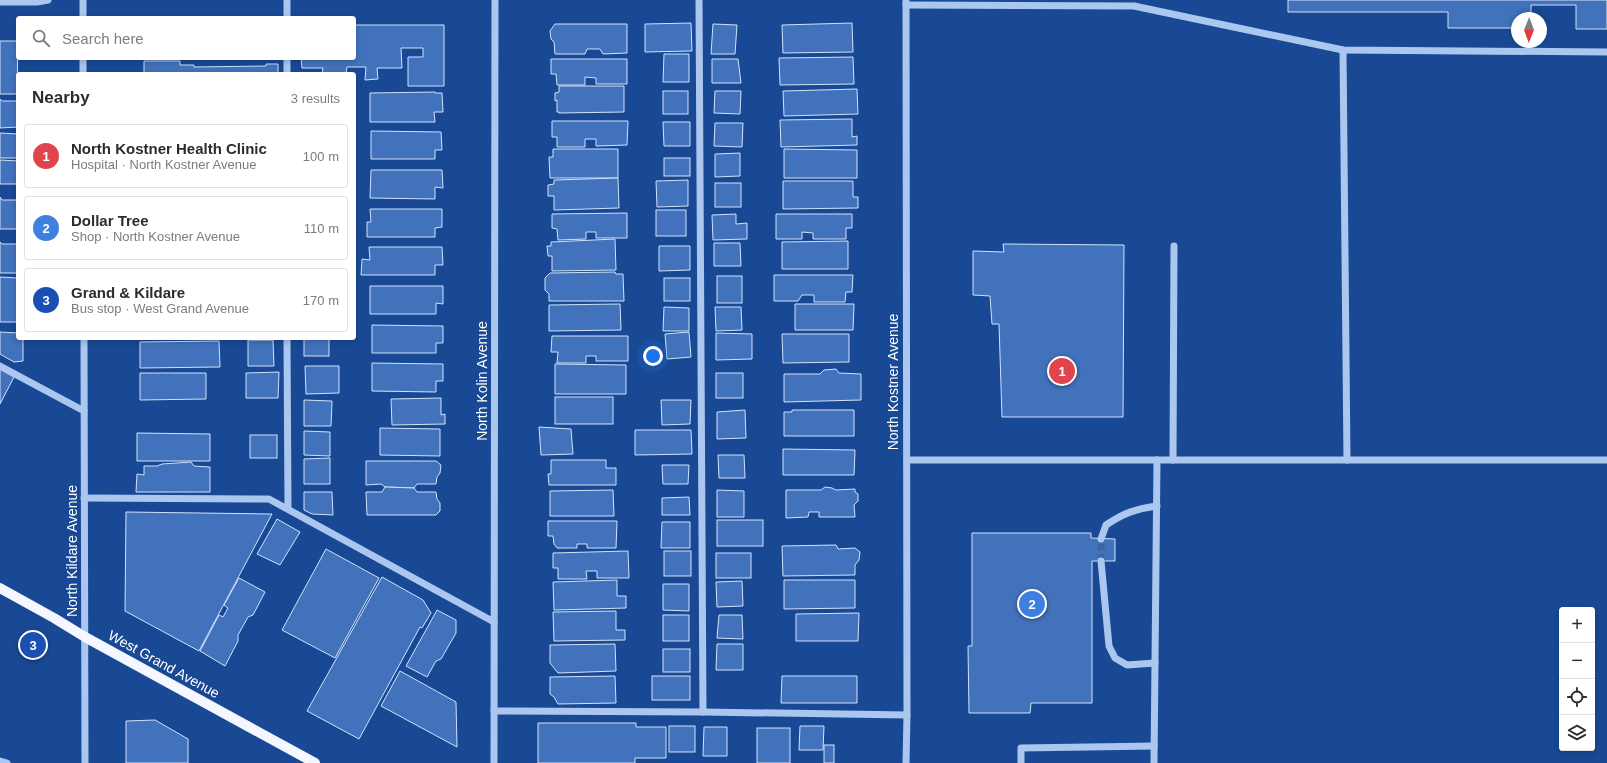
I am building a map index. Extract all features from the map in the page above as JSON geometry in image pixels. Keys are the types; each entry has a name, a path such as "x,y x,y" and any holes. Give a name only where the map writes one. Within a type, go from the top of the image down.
{"main road":[{"name":"West Grand Avenue","path":"0,588 85,637 315,763"}],"street":[{"path":"0,2 37,2 48,0"},
{"path":"83,0 83,16"},
{"path":"287,0 287,16"},
{"name":"North Kolin Avenue","path":"494,763 495,0"},
{"path":"699,0 703,712"},
{"path":"906,2 1134,3 1343,50 1607,52"},
{"name":"North Kostner Avenue","path":"906,2 906,763"},
{"path":"1343,50 1347,460"},
{"path":"83,60 83,72"},
{"path":"287,60 287,72"},
{"path":"1173,460 1174,246"},
{"name":"North Kildare Avenue","path":"84,340 85,763"},
{"path":"287,340 288,509"},
{"path":"0,366 84,411"},
{"path":"906,460 1607,460"},
{"path":"1154,763 1157,460"},
{"path":"84,498 270,499 494,622"},
{"path":"1101,539 1106,525 1120,516 1136,509 1157,506"},
{"path":"1101,561 1109,646 1115,658 1127,664 1155,663"},
{"path":"494,712 703,712 907,715"},
{"path":"1021,763 1021,748 1154,746"},
{"path":"0,761 7,763"}],"building":[{"path":"1288,0 1607,0 1607,29 1576,29 1576,5 1531,5 1531,12 1511,12 1511,28 1448,28 1448,12 1288,12"},
{"path":"691,23 692,51 645,52 645,24"},
{"path":"852,23 853,52 783,53 782,25"},
{"path":"555,24 627,24 627,53 603,54 600,49 587,49 585,54 555,54 554,42 551,39 550,31"},
{"path":"713,24 737,25 735,54 711,54"},
{"path":"356,25 444,25 444,86 408,86 408,57 423,57 423,48 401,48 402,68 377,68 378,79 365,80 366,67 347,67 346,72 322,72 323,68 302,68 301,60 356,60"},
{"path":"0,41 16,41 16,60 18,60 16,94 0,94"},
{"path":"664,54 689,54 689,82 663,82"},
{"path":"853,57 854,84 780,85 779,58"},
{"path":"551,59 627,59 627,84 596,84 596,78 585,77 585,85 557,85 556,74 551,74"},
{"path":"712,59 738,59 741,83 712,83"},
{"path":"144,61 180,61 180,65 194,65 194,67 266,66 266,64 278,64 278,72 144,72"},
{"path":"559,86 624,86 624,112 559,113 557,112 557,100 555,101 555,93 559,92"},
{"path":"857,89 858,114 784,116 783,91"},
{"path":"663,91 688,91 688,114 663,114"},
{"path":"715,91 741,91 740,114 714,113"},
{"path":"370,93 442,93 443,112 434,112 435,122 370,122"},
{"path":"0,99 2,101 16,101 16,127 0,128"},
{"path":"852,119 852,137 857,136 857,145 781,147 780,120"},
{"path":"552,121 628,121 627,145 596,146 596,139 585,139 585,147 557,147 557,137 552,137"},
{"path":"663,122 690,122 690,146 664,146"},
{"path":"715,123 743,123 742,147 714,146"},
{"path":"371,131 441,132 442,150 435,150 435,159 371,159"},
{"path":"0,133 16,134 16,158 0,158"},
{"path":"553,149 618,149 618,178 550,178 549,157 553,157"},
{"path":"784,149 857,150 857,178 784,178"},
{"path":"740,153 740,176 715,177 715,154"},
{"path":"664,158 690,158 690,176 664,176"},
{"path":"0,160 16,161 16,184 0,184"},
{"path":"371,170 442,170 443,188 435,187 435,199 370,198"},
{"path":"618,178 619,208 554,210 554,196 548,196 548,185 554,184 554,180"},
{"path":"688,180 688,206 657,207 656,181"},
{"path":"783,181 853,181 853,197 858,197 858,208 783,209"},
{"path":"715,183 741,183 741,207 715,207"},
{"path":"0,197 2,200 16,200 16,229 0,229"},
{"path":"370,209 442,209 442,227 435,228 435,237 367,237 367,222 371,222"},
{"path":"656,210 686,210 686,236 656,236"},
{"path":"627,213 627,238 596,238 596,232 586,232 586,239 558,240 557,229 552,228 552,214"},
{"path":"736,214 736,224 747,223 747,239 713,240 712,215"},
{"path":"776,214 852,214 852,228 846,228 846,239 813,239 813,233 802,232 802,239 776,239"},
{"path":"615,239 616,270 552,271 552,256 548,256 547,246 551,246 551,242"},
{"path":"848,241 848,269 782,269 782,242"},
{"path":"0,242 2,244 16,244 16,273 0,273"},
{"path":"714,243 740,243 741,266 714,266"},
{"path":"1003,244 1124,245 1123,417 1002,417 999,324 992,324 990,296 973,295 973,251 1004,252"},
{"path":"659,246 690,246 690,270 659,271"},
{"path":"369,247 442,247 443,265 435,265 435,275 361,275 362,259 370,260"},
{"path":"615,272 616,274 623,274 624,301 549,301 549,294 545,290 545,278 550,273"},
{"path":"774,275 853,275 852,292 846,292 845,302 814,302 814,295 802,295 798,301 774,301"},
{"path":"717,276 742,276 742,303 717,303"},
{"path":"0,277 16,278 16,322 0,322"},
{"path":"664,278 690,278 690,301 664,301"},
{"path":"370,286 443,286 443,304 436,303 436,314 370,314"},
{"path":"620,304 621,330 549,331 549,305"},
{"path":"795,304 854,304 853,330 795,330"},
{"path":"664,307 689,308 689,331 663,331"},
{"path":"715,307 741,307 742,330 716,331"},
{"path":"372,325 443,326 443,343 436,343 436,353 372,353"},
{"path":"0,332 16,333 16,340 23,340 23,361 14,362 0,354"},
{"path":"689,332 691,357 667,359 665,334"},
{"path":"716,333 752,334 752,359 716,360"},
{"path":"782,334 849,334 849,362 783,363"},
{"path":"552,336 628,336 628,361 596,361 596,356 586,356 586,363 557,363 558,352 551,352"},
{"path":"248,340 273,340 274,366 248,366"},
{"path":"304,340 329,340 329,356 304,356"},
{"path":"219,341 220,367 140,368 140,342"},
{"path":"372,363 443,364 443,381 436,381 436,392 372,391"},
{"path":"555,364 626,365 626,394 555,394"},
{"path":"305,366 339,366 339,393 306,394"},
{"path":"0,369 14,377 0,404"},
{"path":"836,369 839,373 861,374 861,400 784,402 784,374 820,374 824,370"},
{"path":"279,372 278,398 246,398 246,373"},
{"path":"140,373 206,373 206,399 140,400"},
{"path":"716,373 743,373 743,398 716,398"},
{"path":"555,397 613,397 613,424 555,424"},
{"path":"441,398 441,415 445,414 445,424 392,425 391,399"},
{"path":"304,400 332,401 331,426 304,426"},
{"path":"661,400 691,400 690,424 662,425"},
{"path":"745,410 746,438 717,439 717,412"},
{"path":"792,410 854,410 854,436 784,436 784,412 792,412"},
{"path":"539,427 571,429 573,454 541,455"},
{"path":"380,428 440,429 440,456 380,455"},
{"path":"635,430 691,430 692,454 635,455"},
{"path":"304,431 330,432 330,456 304,455"},
{"path":"137,433 210,434 210,461 137,461"},
{"path":"250,435 277,435 277,458 250,458"},
{"path":"783,449 855,450 854,475 783,475"},
{"path":"718,455 744,455 745,478 719,478"},
{"path":"330,458 330,484 304,484 304,459"},
{"path":"551,460 606,460 606,468 616,468 616,485 549,485 548,474 551,474"},
{"path":"366,461 436,461 441,465 436,484 417,484 414,488 385,487 381,484 366,485"},
{"path":"191,462 194,466 210,467 210,492 136,492 137,474 144,475 144,466"},
{"path":"662,465 689,465 688,484 663,484"},
{"path":"385,487 414,488 417,492 436,492 437,499 440,503 440,511 436,515 367,515 366,492 382,492"},
{"path":"825,487 836,490 855,489 855,492 858,494 858,501 854,505 855,517 819,517 819,512 809,512 808,517 786,518 786,490 821,490"},
{"path":"613,490 614,516 550,516 550,491"},
{"path":"717,490 744,491 744,517 717,517"},
{"path":"304,492 332,492 333,515 312,514 304,510"},
{"path":"689,497 690,515 662,515 662,498"},
{"path":"126,512 272,514 199,651 125,611"},
{"path":"277,519 300,532 280,565 257,554"},
{"path":"717,520 763,520 763,546 717,546"},
{"path":"548,521 617,521 616,548 587,548 587,544 577,544 577,548 557,548 554,544 553,536 548,536"},
{"path":"662,522 690,522 690,548 661,548"},
{"path":"972,533 1091,533 1091,538 1115,539 1115,561 1092,561 1092,703 1031,703 1030,713 969,713 968,646 972,646"},
{"path":"836,545 838,549 855,548 860,552 859,560 855,565 855,575 783,576 782,546"},
{"path":"326,549 379,578 335,658 282,630"},
{"path":"628,551 629,578 597,578 597,571 586,571 587,579 558,579 558,568 553,568 553,553"},
{"path":"664,551 691,551 691,576 664,576"},
{"path":"716,553 751,553 751,578 716,578"},
{"path":"382,577 423,600 431,613 422,628 420,627 359,739 307,711"},
{"path":"239,578 265,592 253,615 248,617 238,635 238,641 225,666 200,651 219,615 223,617 228,608 224,605"},
{"path":"617,580 617,596 626,596 626,608 554,610 553,582"},
{"path":"784,580 855,580 855,608 784,609"},
{"path":"742,581 743,606 717,607 716,582"},
{"path":"663,584 689,584 689,611 663,610"},
{"path":"437,610 456,620 456,633 441,659 436,661 427,677 406,666"},
{"path":"616,611 616,630 625,630 625,640 554,641 553,612"},
{"path":"859,613 858,641 796,641 796,614"},
{"path":"663,615 689,615 689,641 663,641"},
{"path":"719,615 742,615 743,639 717,638"},
{"path":"615,644 616,671 558,673 550,663 550,645"},
{"path":"717,644 743,644 743,670 716,670"},
{"path":"663,649 690,649 690,672 663,672"},
{"path":"400,671 456,702 457,747 381,706"},
{"path":"615,676 616,703 558,704 554,697 550,694 550,677"},
{"path":"652,676 690,676 690,700 652,700"},
{"path":"782,676 857,676 857,703 781,703"},
{"path":"155,720 188,739 188,763 126,763 126,721"},
{"path":"538,723 636,723 636,727 666,727 666,758 635,758 635,763 538,763"},
{"path":"669,726 695,726 695,752 669,752"},
{"path":"800,726 824,726 823,750 799,750"},
{"path":"704,727 727,727 727,756 703,756"},
{"path":"757,728 790,728 790,763 757,763"},
{"path":"824,745 834,745 834,763 824,763"}],"tunnel":[{"path":"1101,539 1101,561"}],"place":[{"name":"North Kostner Health Clinic","path":"1062,371"},
{"name":"Dollar Tree","path":"1032,604"},
{"name":"Grand & Kildare","path":"33,645"}]}
